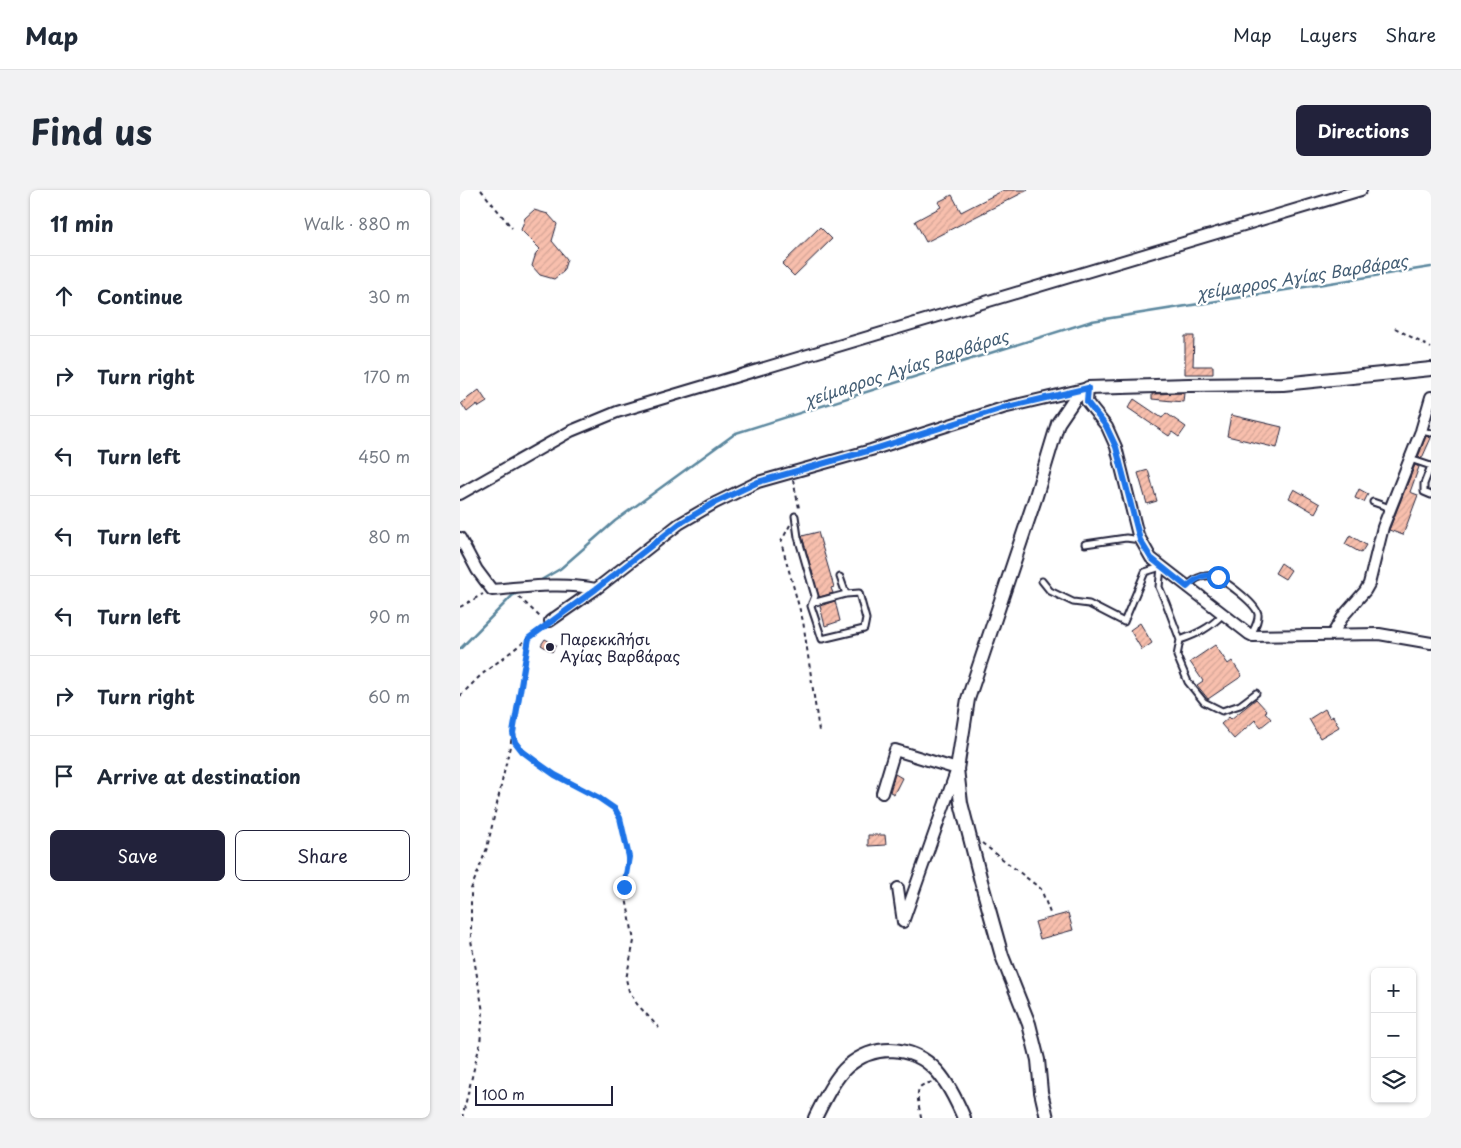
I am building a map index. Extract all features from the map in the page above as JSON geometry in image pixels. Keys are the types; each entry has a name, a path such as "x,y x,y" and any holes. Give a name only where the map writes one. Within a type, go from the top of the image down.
{"street":[{"path":"460,494 571,431 617,412 1361,190"},
{"path":"550,621 700,511 758,482 871,450 1003,408 1088,388 1283,384 1431,369"},
{"path":"1088,388 1087,402 1106,426 1116,447 1140,540 1151,558 1251,636 1379,634 1431,643"},
{"path":"898,888 903,922 957,769 968,699 1058,423 1075,398 1088,388"},
{"path":"1332,635 1344,615 1369,584 1384,527 1409,458 1426,432 1431,397"},
{"path":"460,538 477,570 492,590 563,586 582,586 596,589"},
{"path":"882,793 895,750 957,769"},
{"path":"957,769 961,803 1002,956 1029,1024 1038,1060 1041,1092 1047,1118"},
{"path":"815,1118 846,1067 866,1054 882,1050 900,1050 921,1057 934,1067 945,1080 964,1118"}],"lane":[{"path":"1409,458 1431,466 1424,484 1424,492 1431,495"},
{"path":"1373,502 1391,508"},
{"path":"795,516 798,536 815,596 812,603 811,606 822,640 864,629 866,619 859,592 812,603"},
{"path":"1085,544 1126,538 1140,540"},
{"path":"1042,581 1050,591 1073,602 1089,604 1124,622 1145,572 1161,567 1158,587 1180,640 1177,656 1188,682 1204,702 1222,711 1240,705 1256,693"},
{"path":"1187,587 1196,578 1202,576 1218,577 1253,605 1258,613 1251,636"},
{"path":"840,577 846,594"},
{"path":"1180,640 1201,632 1223,614"}],"path":[{"path":"481,190 512,228"},
{"path":"1396,328 1431,348"},
{"path":"792,473 799,508 781,542 804,621 819,731"},
{"path":"460,607 492,590"},
{"path":"460,696 481,675 550,621 544,615 542,618 520,597"},
{"path":"462,1118 480,1044 483,1012 471,940 471,889 487,848 513,733 529,638"},
{"path":"513,733 515,742 522,751 555,775 599,798 615,809 620,818 629,857 624,887 634,941 626,979 629,992 637,1004 659,1028"},
{"path":"969,833 1041,889 1050,913"},
{"path":"922,1118 918,1093 920,1087 934,1081 945,1080"}],"building":[{"path":"1004,190 1028,190 926,242 915,221 941,207 938,202 952,195 961,212"},
{"path":"534,210 548,214 557,224 552,241 567,259 563,272 554,279 540,275 532,266 536,253 540,249 521,230 525,218"},
{"path":"820,227 832,239 794,276 782,264"},
{"path":"1185,336 1194,336 1193,366 1213,366 1213,374 1185,374"},
{"path":"479,390 487,402 479,407 477,404 467,412 461,403"},
{"path":"1184,393 1183,402 1152,399 1152,394"},
{"path":"1134,399 1162,418 1166,413 1186,427 1179,437 1172,432 1169,436 1128,408"},
{"path":"1231,415 1282,427 1277,448 1227,436"},
{"path":"1426,436 1431,438 1422,458 1418,457"},
{"path":"1415,465 1419,467 1410,492 1418,495 1403,535 1389,530"},
{"path":"1148,470 1157,501 1147,504 1138,473"},
{"path":"1294,489 1320,504 1315,513 1289,498"},
{"path":"1359,489 1368,494 1364,502 1355,498"},
{"path":"818,532 834,587 831,588 833,593 819,597 802,536"},
{"path":"1350,535 1366,545 1361,553 1345,544"},
{"path":"1281,563 1291,570 1285,579 1275,573"},
{"path":"835,601 840,621 825,626 820,606"},
{"path":"1140,623 1152,643 1142,650 1130,630"},
{"name":"Παρεκκλήσι Αγίας Βαρβάρας","path":"545,639 556,645 552,652 541,645"},
{"path":"1215,645 1228,664 1232,661 1242,676 1208,699 1197,685 1203,681 1190,662"},
{"path":"1256,699 1267,711 1265,712 1271,719 1261,727 1255,720 1234,739 1221,724 1229,717 1231,719"},
{"path":"1325,709 1330,718 1333,716 1339,727 1320,738 1309,719"},
{"path":"895,774 902,778 894,794 890,792"},
{"path":"868,835 885,835 886,845 868,846"},
{"path":"1068,913 1073,930 1040,939 1035,922"}],"waterway":[{"name":"χείμαρρος Αγίας Βαρβάρας","path":"536,583 560,569 615,521 736,433 1092,321 1431,267"},
{"name":"χείμαρρος Αγίας Βαρβάρας","path":"460,649 512,596 520,592"}],"place":[{"name":"Παρεκκλήσι Αγίας Βαρβάρας","path":"550,647"}],"route":[{"path":"624,887 629,857 620,818 615,809 599,798 555,775 522,751 515,742 513,733 529,638 596,589 679,524 714,503 758,482 871,450 1003,408 1088,388 1087,402 1106,426 1116,447 1138,535 1151,558 1187,587 1196,578 1202,576 1218,577"}]}
